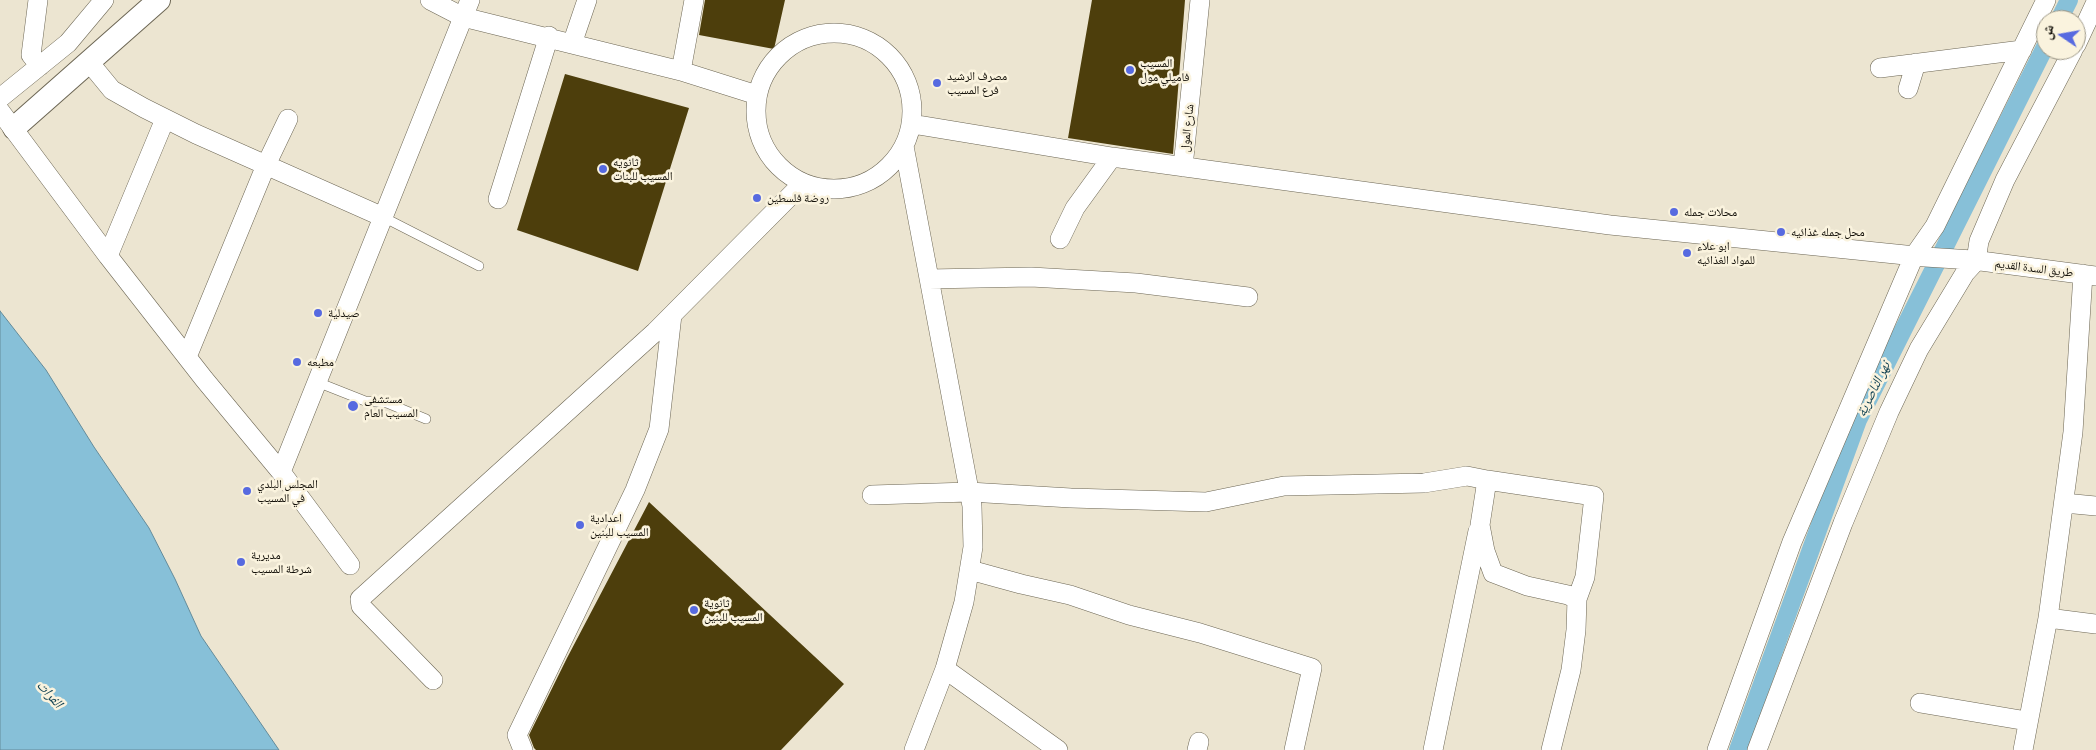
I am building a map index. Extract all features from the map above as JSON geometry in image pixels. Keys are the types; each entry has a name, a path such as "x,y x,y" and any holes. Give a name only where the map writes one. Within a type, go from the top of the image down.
{"street":[{"path":"38,0 31,55 40,66"},
{"path":"0,98 68,43 104,0"},
{"path":"160,0 89,62 7,119 108,256 281,472 350,565"},
{"path":"430,0 467,8 572,44 681,70 757,94"},
{"path":"572,44 587,0"},
{"path":"681,70 694,0"},
{"name":"شارع المول","path":"1183,167 1200,0"},
{"path":"1717,750 1792,542 1920,256 2046,0"},
{"path":"2086,24 2096,2"},
{"path":"281,472 467,8"},
{"path":"835,31 862,36 885,50 902,71 912,97 912,124 904,146 893,162 879,176 861,185 842,189 822,188 803,183 785,172 770,156 760,137 756,116 757,94 767,69 785,49 809,36 835,31"},
{"path":"498,200 549,36"},
{"path":"1880,68 2022,50"},
{"path":"1756,750 1889,412 1919,349 1965,273 1975,260 1979,241 2005,180 2068,60"},
{"path":"89,62 112,90 165,119 383,217"},
{"path":"1908,88 1916,63"},
{"path":"108,256 165,119"},
{"path":"187,357 266,165 288,120"},
{"name":"طريق السدة القديم","path":"912,124 1112,157 1610,224 1975,260 2090,275"},
{"path":"904,146 972,506 973,547 964,602 945,669 914,750"},
{"path":"1060,240 1075,208 1112,157"},
{"path":"433,680 361,606 360,599 672,316 803,183"},
{"path":"2023,750 2048,618 2073,432 2090,275"},
{"path":"929,279 1031,277 1136,283 1248,298"},
{"path":"523,750 517,735 635,490 659,429 672,316"},
{"path":"872,495 969,492 1071,498 1206,502 1284,486 1424,483 1467,476 1594,496 1585,577 1577,599 1576,630 1571,670 1551,750"},
{"path":"1433,750 1480,525 1486,480"},
{"path":"2064,503 2096,506"},
{"path":"1480,525 1485,551 1493,573 1527,586 1568,595 1577,599"},
{"path":"970,570 1070,595 1129,615 1200,633 1312,668 1294,750"},
{"path":"2048,618 2096,624"},
{"path":"945,669 1058,750"},
{"path":"1920,702 2028,721"}],"lane":[{"path":"383,217 479,266"},
{"path":"317,382 365,401 387,403 426,419"}],"water":[{"name":"الفرات","path":"0,311 46,370 94,447 149,528 201,636 279,750 0,750"}],"building":[{"path":"705,0 785,0 774,49 699,35"},
{"name":"المسيب فاميلي مول","path":"1092,0 1185,0 1173,154 1068,138"},
{"name":"ثانويه المسيب للبنات","path":"565,74 689,108 638,271 517,230"},
{"name":"اعدادية المسيب للبنين","path":"649,502 844,684 781,750 536,750 534,748 529,735"}],"waterway":[{"name":"نهر الناصرية","path":"2064,10 2069,0"},
{"name":"نهر الناصرية","path":"1738,750 1858,420 2038,60"}],"place":[{"name":"المسيب فاميلي مول","path":"1130,70"},
{"name":"مصرف الرشيد فرع المسيب","path":"937,83"},
{"name":"ثانويه المسيب للبنات","path":"603,169"},
{"name":"روضة فلسطين","path":"757,198"},
{"name":"محلات جمله","path":"1674,212"},
{"name":"محل جمله غذائيه","path":"1781,232"},
{"name":"ابو علاء للمواد الغذائيه","path":"1687,253"},
{"name":"صيدلية","path":"318,313"},
{"name":"مطبعه","path":"297,362"},
{"name":"مستشفى المسيب العام","path":"353,406"},
{"name":"المجلس البلدي في المسيب","path":"247,491"},
{"name":"اعدادية المسيب للبنين","path":"580,525"},
{"name":"مديرية شرطة المسيب","path":"241,562"},
{"name":"ثانوية المسيب للبنين","path":"694,610"}]}
